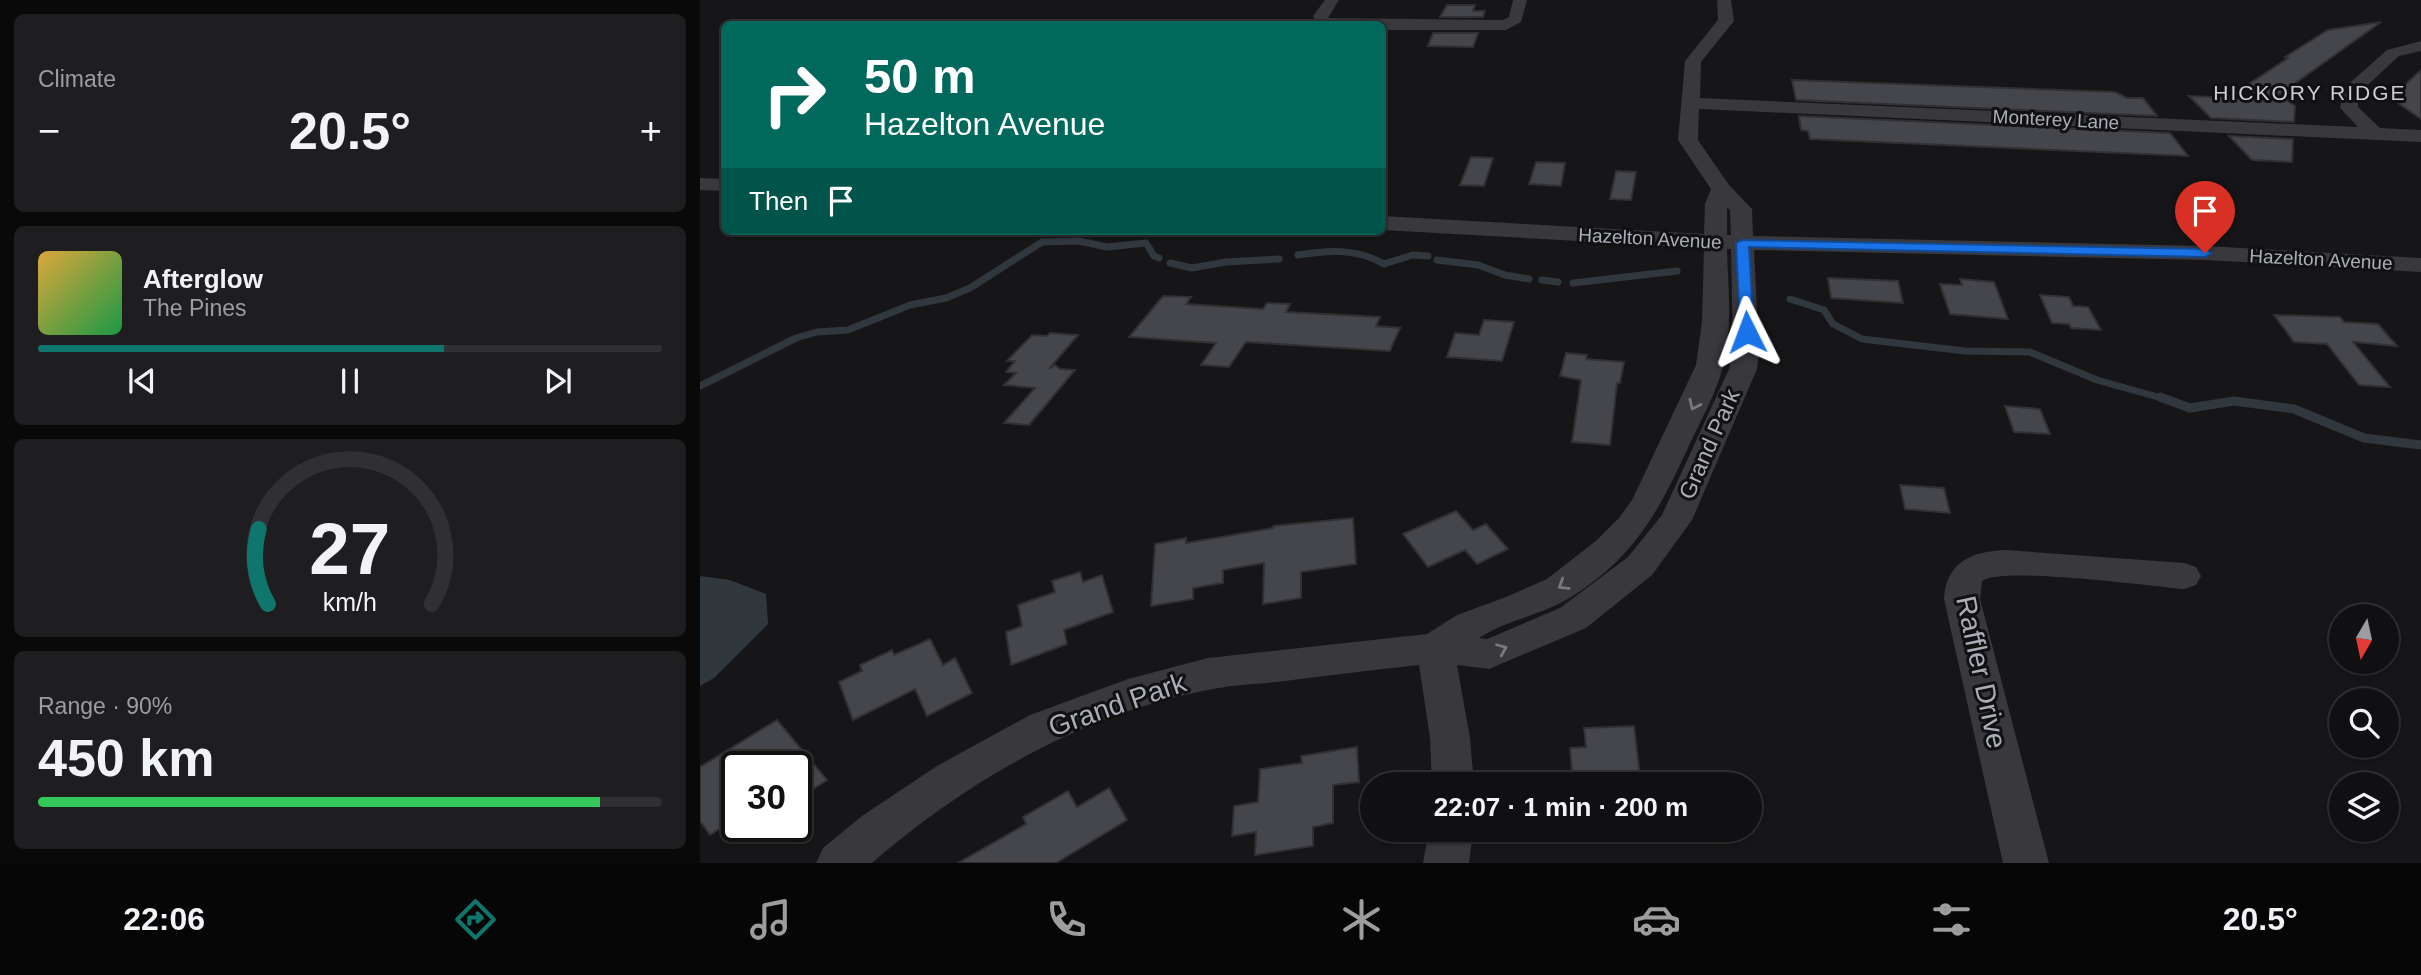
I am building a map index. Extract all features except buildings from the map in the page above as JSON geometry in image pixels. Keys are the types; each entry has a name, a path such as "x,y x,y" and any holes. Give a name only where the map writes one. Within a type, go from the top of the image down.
{"street":[{"path":"1324,21 1321,16 1332,0"},
{"path":"1386,24 1506,25 1516,19 1520,0"},
{"path":"1724,0 1726,21 1693,61 1688,141 1722,188 1716,204 1728,243"},
{"path":"2375,134 2349,108 2348,93 2393,53 2421,46"},
{"name":"Monterey Lane","path":"1692,103 2421,136"},
{"path":"700,184 721,185"},
{"name":"Hazelton Avenue","path":"1386,223 1728,243 2179,252 2421,265"},
{"name":"Grand Park","path":"1435,648 1470,625 1519,607 1559,588 1608,550 1631,526 1646,504 1710,365 1728,243"},
{"name":"Grand Park","path":"839,863 878,830 951,779 1044,727 1128,695 1208,674 1435,648 1489,654 1573,618 1640,566 1676,520 1743,369 1747,332 1728,243"},
{"name":"Grand Park","path":"1710,365 1743,369"},
{"name":"Grand Park","path":"1646,504 1676,520"},
{"name":"Raffler Drive","path":"2026,863 1962,599 1961,586 1969,571 1980,564 1993,562 2184,576"},
{"path":"1435,648 1450,738 1452,772"},
{"path":"1446,863 1449,842"}],"shaded area":[{"path":"700,576 730,580 766,594 768,624 714,678 700,686"}],"waterway":[{"path":"700,386 796,338 817,332 848,330 910,305 946,298 970,288 1042,242 1079,241 1107,247 1146,243 1154,256 1159,258"},
{"path":"1298,255 1320,252 1352,253 1384,264 1413,255 1428,256"},
{"path":"1170,263 1192,268 1226,262 1279,259"},
{"path":"1437,260 1478,265 1505,275 1529,279"},
{"path":"1573,283 1677,271"},
{"path":"1542,280 1558,282"},
{"path":"1790,299 1824,310 1833,324 1862,339 1965,351 2030,352 2097,380 2165,399"},
{"path":"2160,397 2190,408 2234,401 2294,409 2364,438 2421,445"}],"district":[{"name":"HICKORY RIDGE","path":"2310,93"}],"route":[{"path":"1747,332 1742,243 2205,253"}]}
